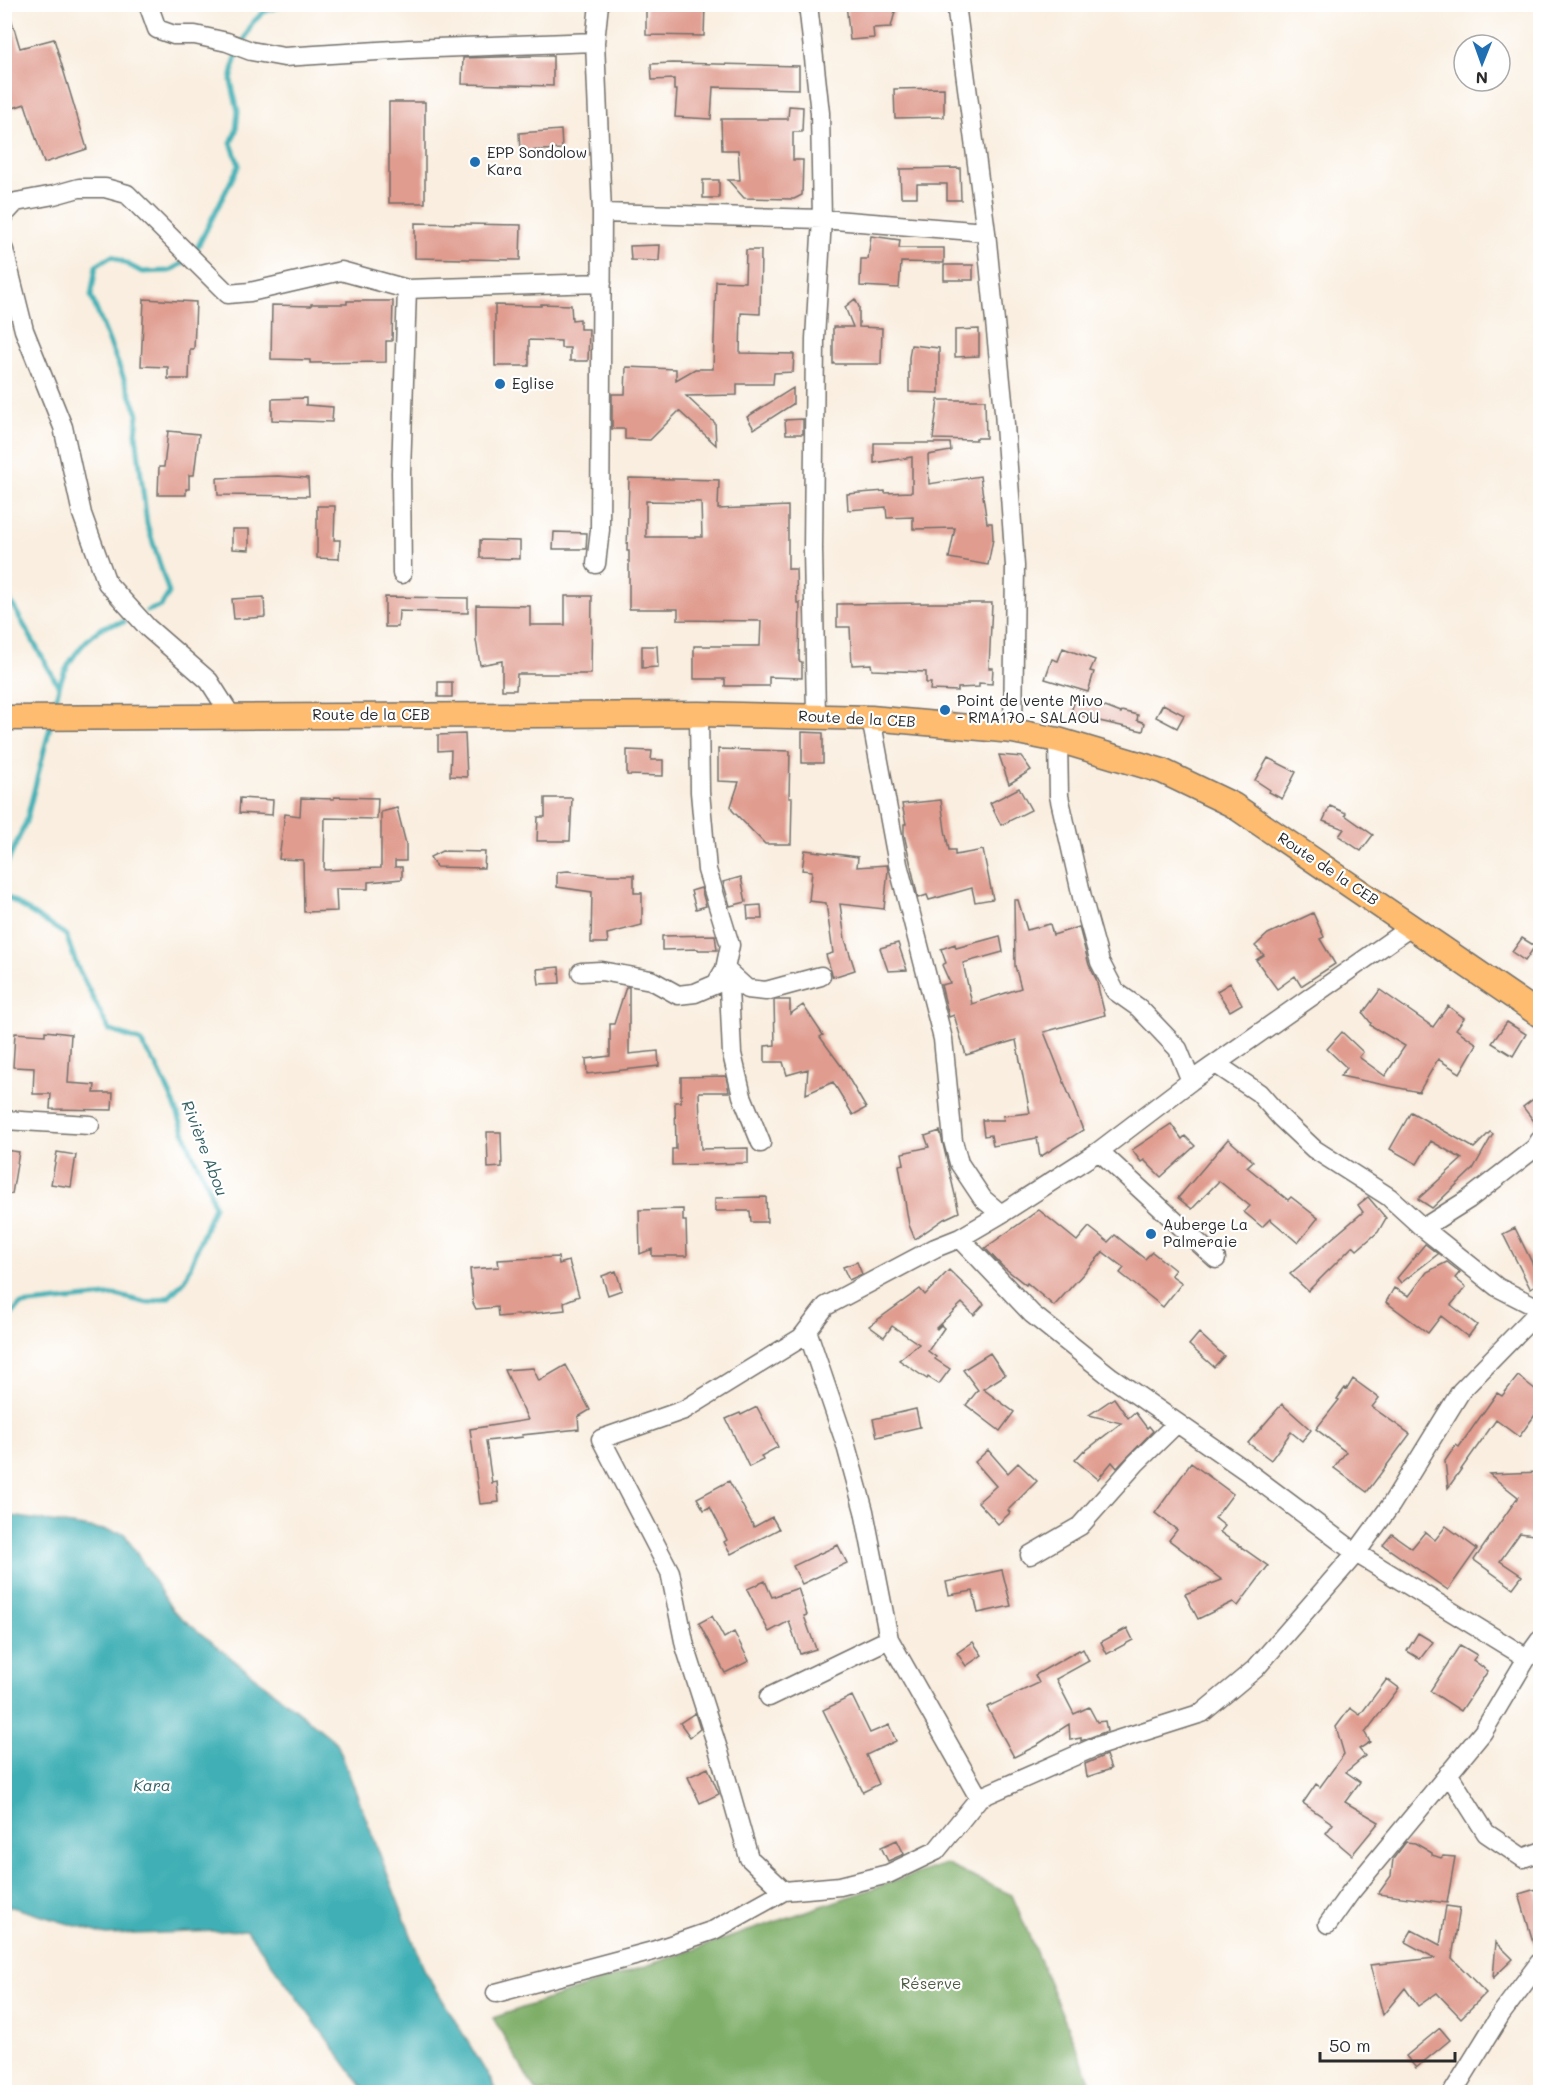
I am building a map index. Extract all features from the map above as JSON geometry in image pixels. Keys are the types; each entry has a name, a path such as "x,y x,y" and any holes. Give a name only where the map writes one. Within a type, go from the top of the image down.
{"main road":[{"name":"Route de la CEB","path":"4,718 699,714 871,718 1013,731 1058,741 1162,771 1233,805 1540,1015"}],"street":[{"path":"148,4 157,29 174,35 195,35 227,42 251,51 284,57 409,49 595,42"},
{"path":"596,564 600,530 602,283 602,213 595,42 599,4"},
{"path":"808,4 820,114 822,219 815,339 813,549 816,716"},
{"path":"956,4 986,232 1004,411 1015,566 1013,731"},
{"path":"4,215 16,202 79,188 105,188 127,194 228,294 250,292 341,271 407,289 602,283"},
{"path":"602,213 822,219 986,232"},
{"path":"4,250 24,330 63,428 82,514 107,583 148,628 209,681 232,717"},
{"path":"402,574 401,472 407,289"},
{"path":"581,972 601,971 651,980 678,995 695,993 716,984 725,969 730,945 707,870 700,792 699,714"},
{"path":"871,718 897,864 943,1039 953,1141 958,1163 983,1199 1001,1214"},
{"path":"1058,741 1059,796 1082,897 1100,962 1115,991 1139,1008 1178,1049 1191,1081"},
{"path":"784,1891 749,1858 719,1752 685,1646 670,1572 601,1439 684,1410 801,1338 826,1306 935,1248 960,1238 1001,1214 1099,1151 1191,1081 1412,927"},
{"path":"725,969 747,989 766,992 821,976"},
{"path":"725,969 729,987 732,1054 742,1096 760,1143"},
{"path":"496,1993 653,1951 714,1930 784,1891 840,1886 888,1874 936,1851 979,1798 1095,1747 1202,1713 1255,1669 1356,1553 1391,1505 1461,1391 1540,1309 1497,1287 1423,1228 1389,1197 1314,1149 1258,1093 1216,1064"},
{"path":"4,1120 90,1125"},
{"path":"1423,1228 1469,1199 1535,1148 1540,1140"},
{"path":"1099,1151 1216,1259"},
{"path":"960,1238 1032,1314 1111,1377 1245,1470 1356,1553 1527,1658"},
{"path":"807,1330 845,1442 864,1511 889,1639 979,1798"},
{"path":"1030,1555 1080,1526 1136,1463 1176,1424"},
{"path":"770,1696 889,1639"},
{"path":"1328,1924 1350,1893 1483,1732 1540,1640"},
{"path":"1448,1773 1486,1833 1523,1858 1540,1852"},
{"path":"1453,2092 1501,2014 1540,1962"}],"green space":[{"name":"Réserve","path":"945,1864 1012,1895 1095,2092 536,2092 493,2018"}],"water":[{"name":"Kara","path":"5,1515 124,1533 173,1611 337,1743 424,1969 498,2092 366,2092 247,1930 106,1935 12,1907 5,1907"}],"building":[{"path":"646,4 705,4 704,36 646,35"},
{"path":"846,4 897,4 891,27 873,28 874,38 850,40"},
{"path":"8,8 20,48 54,39 87,149 44,163 25,104 13,108 4,83 4,9"},
{"path":"553,56 553,86 462,84 463,58"},
{"path":"651,64 799,66 799,89 713,87 711,119 675,117 677,90 674,90 674,79 652,80"},
{"path":"944,88 944,117 895,118 894,89"},
{"path":"389,102 425,102 425,203 389,203"},
{"path":"789,106 803,107 802,132 793,132 793,160 803,160 802,195 794,199 744,198 728,180 740,180 738,150 722,150 721,119 788,119"},
{"path":"561,130 562,149 520,151 519,133"},
{"path":"960,168 961,200 947,200 947,184 917,184 917,197 901,197 900,169"},
{"path":"703,180 719,180 719,198 703,198"},
{"path":"415,223 521,225 520,260 415,258"},
{"path":"871,236 900,240 899,248 944,248 944,263 901,262 899,288 860,286 861,259 868,259"},
{"path":"660,245 659,261 631,260 630,246"},
{"path":"746,250 761,250 760,314 741,313 740,353 794,354 793,372 774,373 773,384 737,384 737,395 686,396 715,423 716,445 679,411 650,440 625,439 625,429 612,429 612,394 625,394 626,367 676,369 676,380 695,369 713,369 716,281 745,282"},
{"path":"944,265 973,265 973,280 944,280"},
{"path":"144,299 196,302 194,349 190,349 189,379 168,379 168,367 141,366"},
{"path":"855,299 859,307 859,327 882,328 881,364 833,364 833,327 853,327 845,307"},
{"path":"347,301 393,301 392,341 386,341 386,362 310,363 310,360 271,359 272,305 311,306 311,304 347,304"},
{"path":"541,304 571,305 572,320 580,319 580,329 589,329 588,361 570,361 570,348 561,348 561,341 529,340 529,366 495,366 495,305 541,306"},
{"path":"979,329 979,356 955,357 955,330"},
{"path":"911,345 939,348 939,393 909,392"},
{"path":"793,388 793,404 754,429 747,417"},
{"path":"306,398 306,405 333,407 332,422 272,420 272,399"},
{"path":"938,400 985,400 986,438 976,438 976,440 933,439"},
{"path":"803,419 803,434 786,434 785,420"},
{"path":"168,431 199,434 194,475 189,475 189,489 186,489 186,495 158,495 159,467 164,467"},
{"path":"874,443 950,443 951,451 928,455 929,484 980,476 987,523 992,523 993,539 988,565 949,558 955,528 913,529 913,517 887,518 886,507 848,510 847,494 885,491 885,493 912,492 912,457 874,463"},
{"path":"278,476 308,478 309,496 218,495 217,478"},
{"path":"629,478 719,480 718,509 788,506 788,569 796,569 797,603 800,603 799,661 802,662 802,678 769,677 769,686 725,686 725,679 694,679 694,646 760,646 761,621 678,620 678,609 629,609 629,551 627,551","holes":["646,501 701,502 702,537 646,537"]},
{"path":"317,506 335,506 334,540 340,540 339,559 317,558"},
{"path":"232,529 249,529 249,550 232,549"},
{"path":"554,532 587,533 586,549 553,549"},
{"path":"480,540 520,541 520,559 480,558"},
{"path":"565,596 592,596 591,674 517,674 516,690 502,690 502,661 480,665 476,640 476,605 530,606 530,625 565,625"},
{"path":"264,597 265,617 234,619 232,599"},
{"path":"385,597 468,598 468,613 399,611 398,627 385,627"},
{"path":"992,603 989,668 993,668 992,684 979,683 979,687 958,688 958,691 930,690 931,683 926,683 926,672 872,670 871,664 852,665 850,627 837,627 837,604"},
{"path":"642,646 657,646 658,667 642,668"},
{"path":"1063,648 1095,660 1090,671 1094,672 1088,692 1045,679 1052,659 1058,661"},
{"path":"438,682 452,682 452,697 438,697"},
{"path":"1076,696 1121,713 1122,711 1138,715 1137,720 1145,723 1143,731 1071,712"},
{"path":"1163,704 1184,715 1177,728 1156,717"},
{"path":"802,732 823,733 823,763 802,763"},
{"path":"465,734 467,777 450,776 451,750 438,751 438,735"},
{"path":"718,749 790,751 791,844 765,844 732,810 731,806 739,782 718,781"},
{"path":"627,750 652,751 651,760 663,760 663,776 627,775"},
{"path":"999,755 1022,757 1031,770 1009,784"},
{"path":"1268,758 1296,772 1282,799 1255,780"},
{"path":"1019,788 1031,810 1001,825 990,803"},
{"path":"334,797 378,798 377,819 325,818 324,870 381,868 381,812 397,808 406,844 406,861 395,861 395,867 402,867 402,879 368,882 368,889 336,889 337,911 304,912 303,860 279,859 285,814 300,816 301,798 334,799"},
{"path":"240,798 273,800 272,815 239,813"},
{"path":"545,798 572,798 570,841 537,841 538,817 545,817"},
{"path":"941,800 949,850 955,850 955,855 983,850 993,899 975,902 972,888 929,900 927,895 918,898 904,834 904,824 906,824 902,804"},
{"path":"1330,806 1346,813 1345,815 1373,835 1361,851 1339,836 1344,829 1323,821"},
{"path":"805,850 858,857 857,867 887,865 884,909 840,904 845,939 855,970 833,977 826,955 833,953 826,903 809,901 812,871 802,870"},
{"path":"442,851 485,852 484,868 436,867 430,857"},
{"path":"557,872 634,875 634,893 642,893 642,925 607,934 608,943 591,943 592,892 557,887"},
{"path":"741,877 746,902 730,906 723,882"},
{"path":"701,888 706,906 696,909 691,891"},
{"path":"1014,900 1018,900 1027,930 1050,924 1053,935 1079,927 1105,1015 1044,1032 1083,1130 1040,1157 1037,1138 993,1146 991,1135 984,1136 982,1120 1004,1120 1003,1116 1030,1113 1016,1040 966,1055 954,1015 949,1017 941,985 950,983 942,965 946,963 941,949 955,944 956,948 1000,936 1003,952 963,963 972,1004 1021,988 1015,966"},
{"path":"761,905 762,919 748,919 747,906"},
{"path":"1313,913 1324,937 1320,939 1335,964 1301,986 1295,976 1277,989 1256,960 1264,955 1255,946 1268,934"},
{"path":"715,935 717,950 662,950 662,936"},
{"path":"1522,938 1535,946 1525,961 1512,952"},
{"path":"898,943 907,970 888,971 880,948"},
{"path":"559,967 560,983 539,984 537,969"},
{"path":"1230,983 1242,1004 1230,1011 1217,991"},
{"path":"626,987 629,987 629,1054 658,1051 659,1066 587,1074 586,1059 610,1056 610,1024 614,1024"},
{"path":"1380,990 1433,1027 1448,1006 1464,1018 1456,1029 1477,1044 1460,1073 1438,1059 1419,1092 1340,1076 1347,1068 1327,1049 1342,1032 1363,1052 1359,1057 1385,1076 1405,1046 1370,1025 1371,1023 1363,1013"},
{"path":"774,1000 790,1000 790,1014 803,1005 823,1035 820,1037 842,1067 866,1108 853,1115 833,1082 806,1094 808,1069 787,1075 783,1062 765,1062 765,1046 775,1045"},
{"path":"1507,1022 1526,1034 1513,1056 1492,1043"},
{"path":"45,1031 71,1034 68,1083 95,1085 94,1093 113,1093 112,1110 50,1109 51,1094 33,1094 34,1068 13,1067 15,1033 45,1035"},
{"path":"726,1076 729,1092 699,1092 701,1149 748,1148 748,1163 672,1165 672,1149 676,1149 675,1102 681,1102 681,1077"},
{"path":"1540,1094 1540,1129 1523,1107"},
{"path":"1411,1112 1474,1148 1490,1132 1493,1134 1473,1169 1432,1208 1418,1199 1462,1159 1431,1141 1417,1164 1390,1149"},
{"path":"1171,1124 1182,1139 1185,1136 1195,1146 1161,1177 1144,1160 1141,1162 1132,1150"},
{"path":"940,1131 959,1212 944,1219 915,1239 909,1225 899,1165 904,1164 902,1153 929,1147 925,1136"},
{"path":"487,1132 501,1132 502,1167 488,1168"},
{"path":"1228,1139 1253,1161 1247,1167 1288,1200 1291,1197 1318,1218 1298,1243 1270,1219 1262,1227 1244,1212 1250,1206 1219,1181 1192,1209 1178,1198"},
{"path":"4,1150 19,1152 12,1194 4,1193"},
{"path":"57,1152 76,1155 71,1187 51,1184"},
{"path":"766,1197 767,1222 751,1222 750,1211 715,1211 715,1198"},
{"path":"1368,1197 1386,1218 1378,1232 1357,1250 1353,1246 1308,1291 1290,1274 1363,1212 1358,1205"},
{"path":"683,1209 683,1221 686,1221 687,1256 652,1256 652,1249 640,1254 639,1210"},
{"path":"1039,1210 1077,1241 1089,1227 1108,1242 1115,1235 1145,1259 1152,1252 1175,1270 1171,1275 1182,1283 1163,1307 1120,1273 1124,1268 1103,1252 1054,1306 1002,1266 985,1248"},
{"path":"1515,1228 1540,1279 1540,1283 1530,1288 1503,1234"},
{"path":"1425,1244 1438,1254 1401,1283 1397,1278"},
{"path":"558,1257 559,1264 569,1261 579,1296 564,1302 565,1310 498,1317 497,1307 476,1309 473,1303 470,1269 499,1267 498,1260"},
{"path":"857,1262 862,1274 849,1280 843,1267"},
{"path":"1447,1262 1460,1272 1455,1278 1466,1287 1451,1305 1477,1325 1468,1337 1441,1316 1428,1333 1386,1302 1394,1288 1409,1296 1427,1272"},
{"path":"949,1270 984,1304 974,1315 962,1303 936,1328 941,1325 944,1328 928,1351 950,1369 939,1384 928,1377 927,1379 899,1360 919,1344 892,1326 884,1337 869,1326 920,1289 925,1295"},
{"path":"616,1271 622,1290 608,1295 602,1276"},
{"path":"1199,1333 1224,1356 1214,1367 1189,1345"},
{"path":"990,1353 1005,1375 983,1389 1014,1412 1000,1431 966,1405 978,1390 963,1370"},
{"path":"566,1365 590,1410 578,1417 579,1429 486,1441 492,1483 497,1482 499,1502 480,1504 470,1429 528,1420 505,1370 533,1368 539,1381"},
{"path":"1518,1376 1540,1393 1540,1408 1519,1437 1496,1420 1448,1488 1445,1461 1456,1445 1459,1447 1497,1393 1502,1396"},
{"path":"1353,1379 1379,1398 1372,1407 1410,1434 1367,1492 1334,1468 1346,1452 1316,1429"},
{"path":"1114,1398 1128,1418 1135,1412 1147,1428 1149,1426 1153,1431 1117,1468 1112,1462 1098,1479 1075,1460 1084,1450 1121,1423 1089,1415"},
{"path":"1282,1404 1311,1430 1302,1441 1291,1432 1271,1460 1248,1443"},
{"path":"757,1407 778,1447 761,1456 763,1460 749,1467 726,1419"},
{"path":"916,1409 920,1427 877,1437 873,1419"},
{"path":"988,1450 1008,1473 1018,1463 1037,1481 1008,1510 1010,1513 998,1524 978,1502 996,1486 975,1462"},
{"path":"1191,1463 1233,1494 1215,1518 1225,1526 1220,1532 1268,1566 1238,1606 1233,1602 1198,1619 1185,1594 1222,1580 1169,1540 1177,1530 1155,1513"},
{"path":"1540,1472 1540,1536 1520,1533 1500,1561 1522,1576 1513,1588 1474,1560 1518,1497 1489,1474"},
{"path":"729,1481 754,1527 772,1517 779,1529 731,1554 724,1542 727,1540 710,1507 704,1510 697,1498"},
{"path":"1446,1526 1477,1549 1448,1590 1383,1545 1392,1534 1412,1548 1425,1532 1435,1540"},
{"path":"838,1545 847,1563 802,1584 793,1566"},
{"path":"1002,1570 1011,1606 978,1613 973,1591 949,1595 946,1582"},
{"path":"765,1581 772,1597 798,1588 807,1615 804,1616 816,1649 800,1654 789,1621 769,1632 747,1589"},
{"path":"712,1616 724,1638 734,1632 749,1661 725,1673 699,1623"},
{"path":"1127,1628 1133,1640 1107,1654 1101,1642"},
{"path":"1418,1633 1433,1642 1420,1659 1407,1651"},
{"path":"973,1642 982,1655 966,1666 957,1653"},
{"path":"1460,1645 1477,1655 1473,1660 1488,1671 1461,1711 1430,1691"},
{"path":"1083,1649 1089,1661 1056,1679 1074,1714 1089,1707 1097,1722 1105,1721 1107,1731 1081,1741 1081,1738 1070,1740 1069,1724 1038,1745 1014,1757 987,1707 1039,1683 1035,1675"},
{"path":"1387,1679 1399,1688 1365,1733 1370,1742 1359,1749 1365,1756 1346,1772 1360,1782 1345,1802 1379,1822 1352,1855 1326,1833 1333,1824 1303,1803 1316,1784 1320,1787 1344,1754 1336,1727 1350,1708 1360,1715"},
{"path":"852,1696 870,1733 889,1725 896,1741 866,1755 879,1784 863,1792 823,1710"},
{"path":"695,1713 700,1729 690,1737 680,1723"},
{"path":"1106,1755 1111,1769 1087,1777 1085,1764"},
{"path":"708,1768 719,1794 700,1803 688,1777"},
{"path":"897,1840 904,1854 888,1861 881,1847"},
{"path":"1406,1842 1415,1843 1432,1855 1441,1858 1443,1856 1455,1857 1447,1903 1378,1894 1391,1876 1393,1859"},
{"path":"1536,1889 1540,1903 1540,1951 1536,1952 1519,1894"},
{"path":"1446,1906 1460,1908 1452,1958 1486,1993 1461,2018 1437,1993 1418,2006 1405,1988 1383,2015 1370,1965 1435,1958 1405,1942 1412,1930 1440,1945"},
{"path":"1496,1942 1513,1959 1493,1978"},
{"path":"1440,2028 1450,2040 1416,2068 1406,2056"}],"waterway":[{"path":"147,611 161,606 169,593 147,524 136,434 138,414 91,296 96,266 112,256 142,272 169,271 192,258 239,165 231,143 236,131 238,111 231,81 235,60 252,23 264,12 286,4"},
{"name":"Rivière Abou","path":"4,590 59,687 53,711"},
{"path":"59,687 70,663 87,640 102,627 124,622"},
{"name":"Rivière Abou","path":"4,870 26,822 51,723"},
{"name":"Rivière Abou","path":"4,895 66,935 77,966 109,1030 140,1041 157,1067 174,1103 191,1151 208,1185 214,1206 185,1280 169,1297 148,1303 116,1295 20,1305 4,1324"}],"place":[{"name":"EPP Sondolow Kara","path":"475,162"},
{"name":"Eglise","path":"500,384"},
{"name":"Point de vente Mivo - RMA170 - SALAOU","path":"945,710"},
{"name":"Auberge La Palmeraie","path":"1151,1234"}]}
